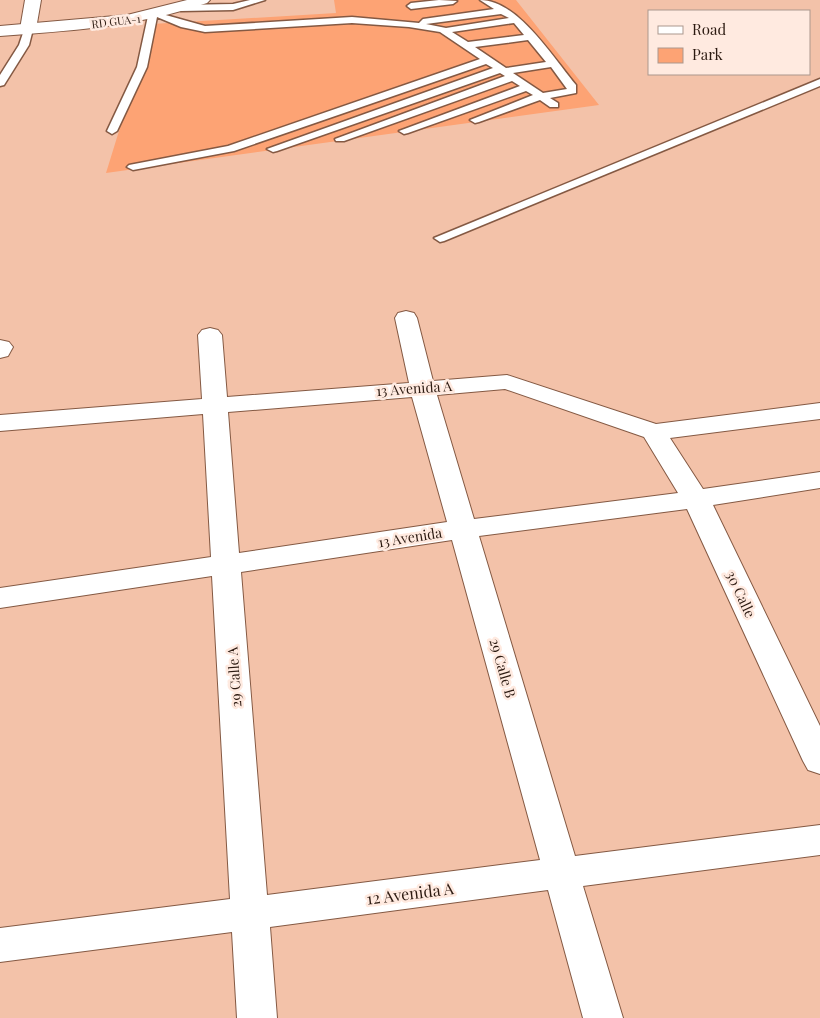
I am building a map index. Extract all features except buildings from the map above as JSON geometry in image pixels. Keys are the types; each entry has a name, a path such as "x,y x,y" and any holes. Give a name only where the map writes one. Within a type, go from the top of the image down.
{"street":[{"path":"28,29 33,0"},
{"name":"RD GUA-1","path":"0,31 118,21 207,4"},
{"name":"29 Calle B","path":"406,318 422,388 603,1018"},
{"name":"29 Calle A","path":"210,336 257,1018"},
{"path":"0,351 1,347"},
{"name":"13 Avenida A","path":"0,423 507,382 654,432 820,411"},
{"name":"30 Calle","path":"654,432 696,499 820,761"},
{"name":"13 Avenida","path":"0,598 463,529 696,499 820,480"},
{"name":"12 Avenida A","path":"0,945 562,875 820,840"}],"lane":[{"path":"207,4 233,0"},
{"path":"207,4 233,7 261,0"},
{"path":"476,120 541,96 572,90 540,46 516,20 484,0"},
{"path":"408,3 424,22"},
{"path":"408,3 456,4"},
{"path":"418,14 456,4"},
{"path":"409,24 501,10"},
{"path":"112,131 142,66 155,15 184,25 205,29 352,20 409,24 444,30 516,20"},
{"path":"0,84 24,45 28,29"},
{"path":"456,37 524,29"},
{"path":"444,30 553,105 514,116"},
{"path":"468,45 532,37"},
{"path":"133,167 230,149 316,120 484,57 540,46"},
{"path":"272,149 444,88 506,72 554,64"},
{"path":"340,140 460,96 506,72"},
{"path":"440,238 820,82"},
{"path":"404,131 528,87"},
{"path":"444,88 460,96"},
{"path":"518,105 530,111"},
{"path":"379,112 396,119"},
{"path":"316,120 331,128"}],"green space":[{"path":"334,0 516,0 599,105 106,173 152,24 336,13"}]}
